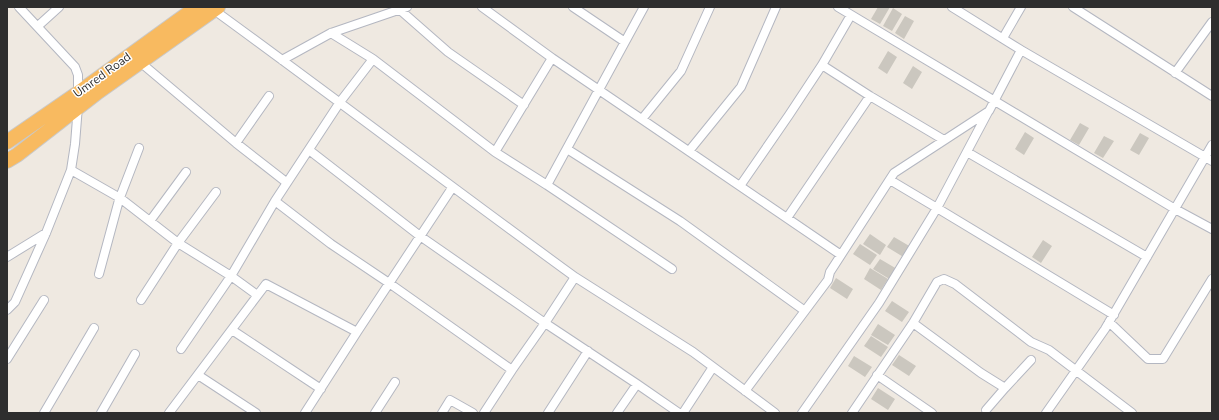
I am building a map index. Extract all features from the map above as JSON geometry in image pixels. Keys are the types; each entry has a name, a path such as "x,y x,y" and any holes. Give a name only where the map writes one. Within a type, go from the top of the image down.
{"highway":[{"name":"Umred Road","path":"7,142 78,93 194,8"},
{"path":"7,161 140,62 216,8"}],"street":[{"path":"7,310 15,302 72,170 78,108 78,75 75,67 19,7"},
{"path":"38,26 59,7"},
{"path":"482,7 552,58 841,255"},
{"path":"573,7 625,42"},
{"path":"547,185 644,7"},
{"path":"642,119 681,71 710,7"},
{"path":"689,152 741,87 776,7"},
{"path":"838,7 1212,229"},
{"path":"952,7 1021,50 1209,159"},
{"path":"1003,38 1021,7"},
{"path":"1073,7 1084,10 1175,73 1212,96"},
{"path":"216,8 282,60 340,102 452,188 575,277 693,352 775,413"},
{"path":"282,60 331,33 403,8 448,52 524,105"},
{"path":"740,186 822,65 851,15"},
{"path":"1175,73 1212,22"},
{"path":"331,33 373,59 495,152 672,269"},
{"path":"802,413 879,303 937,208 1021,50"},
{"path":"495,152 552,58"},
{"path":"181,350 231,276 286,182 340,102 373,59"},
{"path":"140,62 236,144 286,182"},
{"path":"822,65 870,96 944,140"},
{"path":"236,144 269,96"},
{"path":"787,218 870,96"},
{"path":"745,391 828,280 830,272 894,173 989,111"},
{"path":"1049,412 1114,315 1176,209 1209,159 1212,145"},
{"path":"99,274 120,198 139,148"},
{"path":"567,149 680,221 805,311"},
{"path":"309,150 420,236 545,323 638,384 678,413"},
{"path":"967,152 1147,257"},
{"path":"72,170 120,198 178,243 231,276 257,295"},
{"path":"150,221 186,172"},
{"path":"890,180 1114,315"},
{"path":"305,413 452,188"},
{"path":"141,300 178,243 216,192"},
{"path":"275,200 331,244 512,370"},
{"path":"7,257 46,233"},
{"path":"484,413 575,277"},
{"path":"852,413 913,323 937,282 944,279 955,284 1032,342 1049,350 1132,413"},
{"path":"1109,322 1148,359 1163,359 1212,279"},
{"path":"169,413 266,284 357,332"},
{"path":"7,359 44,300"},
{"path":"913,323 981,373 1005,388"},
{"path":"44,413 94,328"},
{"path":"232,330 321,389"},
{"path":"548,413 588,351"},
{"path":"101,413 135,354"},
{"path":"986,410 1031,360"},
{"path":"682,413 713,367"},
{"path":"198,375 256,413"},
{"path":"877,375 932,413"},
{"path":"374,413 395,382"},
{"path":"617,413 638,384"},
{"path":"442,413 450,400 472,413"}],"building":[{"path":"878,7 890,7 880,24 871,19"},
{"path":"893,8 902,14 892,31 883,26"},
{"path":"905,16 914,21 904,39 895,33"},
{"path":"888,51 897,57 887,74 878,68"},
{"path":"913,66 922,72 912,89 903,83"},
{"path":"1080,123 1089,128 1079,145 1070,140"},
{"path":"1025,132 1034,138 1024,155 1015,149"},
{"path":"1140,133 1149,138 1139,155 1130,150"},
{"path":"1104,136 1114,141 1103,158 1094,153"},
{"path":"870,234 886,245 880,255 863,244"},
{"path":"894,237 911,247 905,258 887,247"},
{"path":"1043,240 1052,246 1041,263 1032,257"},
{"path":"860,244 877,255 870,265 853,254"},
{"path":"880,259 897,269 891,280 873,269"},
{"path":"870,268 888,279 881,290 864,279"},
{"path":"836,278 853,289 847,299 830,288"},
{"path":"892,301 909,312 902,322 885,311"},
{"path":"878,324 895,335 888,345 871,335"},
{"path":"871,336 888,347 881,357 864,346"},
{"path":"899,355 916,366 909,376 892,365"},
{"path":"854,356 872,367 865,377 848,366"},
{"path":"878,388 895,399 888,410 871,399"}]}
